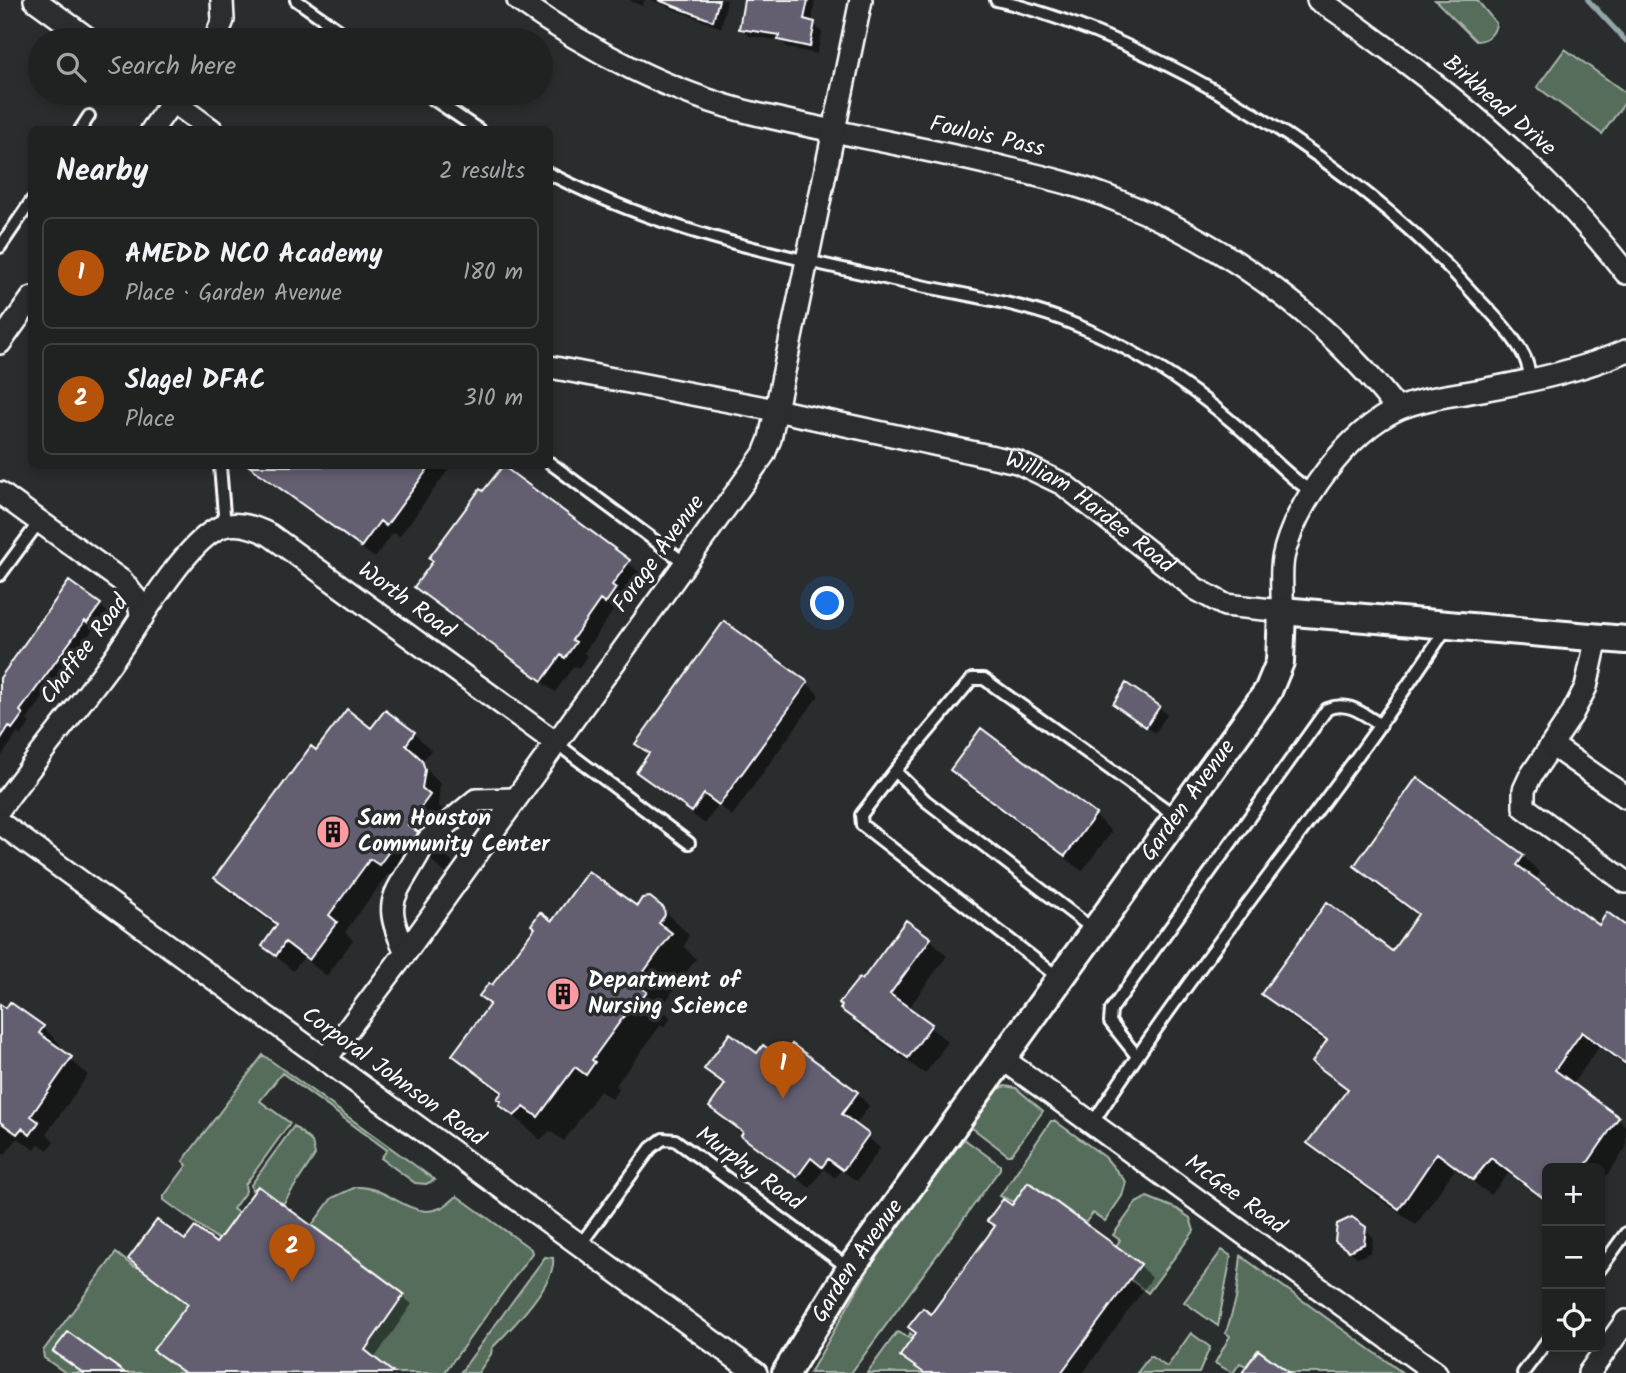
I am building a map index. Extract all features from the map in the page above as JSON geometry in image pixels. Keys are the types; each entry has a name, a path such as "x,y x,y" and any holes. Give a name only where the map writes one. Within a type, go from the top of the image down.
{"street":[{"path":"35,0 74,28"},
{"path":"220,28 223,20 222,0"},
{"name":"Foulois Pass","path":"519,0 620,61 698,96 754,114 1051,178 1115,199 1168,223 1211,246 1297,306 1337,340 1397,409"},
{"name":"Forage Avenue","path":"325,1060 406,952 764,454 776,410 861,0"},
{"name":"Birkhead Drive","path":"1326,2 1500,136 1574,212 1626,273"},
{"path":"154,126 165,105"},
{"path":"182,105 207,126"},
{"path":"2,335 28,304"},
{"name":"Garden Avenue","path":"786,1373 850,1269 1268,691 1280,662 1283,559 1292,528 1312,492 1351,445 1397,409 1429,400 1531,381 1596,364 1626,351"},
{"name":"William Hardee Road","path":"553,368 776,410 1017,462 1063,484 1195,589 1225,605 1626,640"},
{"path":"0,493 122,580 138,601 142,618"},
{"name":"Worth Road","path":"221,527 252,526 270,535 556,743"},
{"name":"Chaffee Road","path":"0,808 187,556 221,527"},
{"path":"1597,637 1586,687 1553,746 1524,790 1524,807 1626,881"},
{"path":"1553,746 1626,797"},
{"path":"406,952 392,923 390,904 424,846 476,800 515,799"},
{"name":"Corporal Johnson Road","path":"0,823 755,1373"},
{"name":"McGee Road","path":"1003,1059 1436,1373"},
{"path":"1589,1373 1626,1321"}],"lane":[{"path":"296,0 335,28"},
{"path":"996,0 1073,24 1137,52 1218,91 1278,130 1420,239 1455,274 1516,345 1524,356 1531,381"},
{"path":"442,105 473,126"},
{"path":"83,126 89,116"},
{"path":"553,175 631,210 693,233 806,261 1012,303 1101,337 1139,357 1212,406 1281,470 1312,492"},
{"path":"0,247 28,206"},
{"path":"553,465 685,563"},
{"path":"220,469 221,527"},
{"path":"0,575 39,522"},
{"path":"1092,1124 1136,1055 1381,725 1448,625"},
{"path":"1060,979 862,825 861,815 972,679 984,680 1177,817"},
{"path":"1136,1055 1110,1022 1111,1010 1327,709 1338,705 1350,706 1381,725"},
{"path":"556,743 689,843"},
{"path":"895,771 926,801 1095,931"},
{"name":"Murphy Road","path":"580,1245 651,1148 663,1139 675,1140 850,1269"},
{"path":"1605,1262 1626,1233"},
{"path":"1523,1373 1542,1347"}],"green space":[{"path":"1435,0 1477,0 1496,23 1492,34 1476,41"},
{"path":"1565,49 1626,93 1626,101 1602,134 1537,87"},
{"path":"263,1055 435,1180 426,1184 415,1183 381,1158 387,1150 282,1073 260,1101 290,1123 245,1185 246,1191 233,1209 240,1214 219,1240 164,1200 164,1196 187,1165 183,1161"},
{"path":"1005,1086 1016,1088 1043,1111 1011,1155 971,1127 997,1090"},
{"path":"1051,1121 1055,1121 1105,1157 1126,1182 1122,1196 1105,1221 1093,1213 1085,1223 1029,1182 1014,1202 1000,1196"},
{"path":"294,1126 312,1142 315,1155 283,1204 259,1186 252,1190 251,1185"},
{"path":"964,1139 1000,1165 1000,1169 851,1373 810,1373 878,1253"},
{"path":"356,1187 370,1188 418,1210 431,1211 443,1207 457,1196 531,1249 532,1253 444,1373 392,1373 365,1350 404,1294 312,1225 332,1198"},
{"path":"1147,1197 1177,1209 1190,1218 1194,1231 1148,1293 1130,1279 1141,1264 1116,1246 1120,1240 1113,1235 1136,1203"},
{"path":"1222,1250 1231,1256 1218,1326 1184,1302"},
{"path":"116,1253 133,1266 202,1286 154,1350 185,1373 120,1373 121,1370 68,1332 53,1352 83,1373 66,1373 44,1358 43,1351"},
{"path":"1241,1256 1403,1373 1290,1373 1259,1350 1246,1366 1240,1363 1233,1373 1215,1363 1230,1336 1226,1333 1236,1299"},
{"path":"545,1257 553,1258 552,1268 540,1293 492,1348 478,1373 460,1373"},
{"path":"897,1332 909,1338 910,1333 914,1336 924,1373 867,1373"},
{"path":"1191,1333 1210,1347 1199,1373 1137,1373 1150,1356 1167,1367"}],"building":[{"path":"658,0 719,0 713,21"},
{"path":"744,0 808,0 804,19 815,22 810,47 778,40 780,35 739,29"},
{"path":"253,469 428,469 386,526 380,521 361,547"},
{"path":"501,469 507,469 630,560 612,585 616,588 605,604 600,600 572,640 576,642 565,658 561,655 542,681 414,587 433,561 429,558 480,489 483,491"},
{"path":"69,581 101,604 87,623 85,621 20,711 23,714 12,729 9,726 0,740 0,678"},
{"path":"724,621 808,682 719,805 704,794 692,812 636,772 649,753 635,744"},
{"path":"1126,683 1160,706 1146,727 1113,704"},
{"name":"Sam Houston Community Center","path":"347,709 371,728 385,710 415,732 406,745 422,760 425,770 422,788 430,795 408,825 418,832 415,841 409,845 399,838 379,865 370,859 329,915 337,922 309,960 285,942 276,956 262,946 277,924 214,878 311,746 316,750"},
{"path":"981,728 1096,814 1065,856 950,770"},
{"path":"1417,777 1524,855 1517,865 1599,925 1607,912 1626,926 1626,1064 1582,1032 1555,1070 1619,1117 1587,1163 1542,1163 1542,1197 1491,1158 1473,1180 1437,1153 1399,1209 1307,1143 1348,1089 1312,1062 1327,1040 1261,994 1327,902 1392,951 1418,914 1354,866"},
{"name":"Department of Nursing Science","path":"588,871 637,906 642,898 650,897 664,908 665,915 659,923 672,933 635,984 647,992 639,1003 635,1001 592,1060 595,1062 586,1075 575,1067 538,1117 524,1107 514,1116 499,1105 501,1101 497,1099 502,1092 452,1055 490,1004 479,996 489,983 492,985 535,928 531,925 540,912 552,921"},
{"path":"906,920 931,938 890,994 932,1024 908,1058 840,1009 842,1006 839,1003 859,978 862,980"},
{"path":"10,1002 44,1026 39,1033 72,1057 31,1116 39,1122 30,1135 22,1128 17,1134 0,1122 0,1004 6,1008"},
{"path":"730,1033 757,1053 763,1045 782,1059 792,1044 858,1092 842,1114 869,1134 843,1170 828,1159 822,1167 811,1158 797,1177 741,1136 743,1132 709,1107 725,1084 704,1069"},
{"path":"1028,1182 1141,1264 1061,1373 924,1373 900,1356 916,1333 908,1327 923,1308 931,1314 995,1226 987,1221 1003,1199 1012,1205"},
{"path":"258,1186 404,1294 365,1350 394,1373 185,1373 153,1350 188,1304 128,1259 157,1220 185,1240 195,1227 216,1243"},
{"path":"1352,1217 1366,1227 1364,1244 1349,1251 1335,1241 1337,1224"},
{"path":"68,1332 125,1373 83,1373 53,1351"},
{"path":"1258,1350 1290,1373 1242,1373"}],"waterway":[{"path":"1588,0 1626,41"}],"place":[{"name":"Sam Houston Community Center","path":"333,832"},
{"name":"Department of Nursing Science","path":"563,994"},
{"name":"AMEDD NCO Academy","path":"783,1099"},
{"name":"Slagel DFAC","path":"292,1282"}]}
